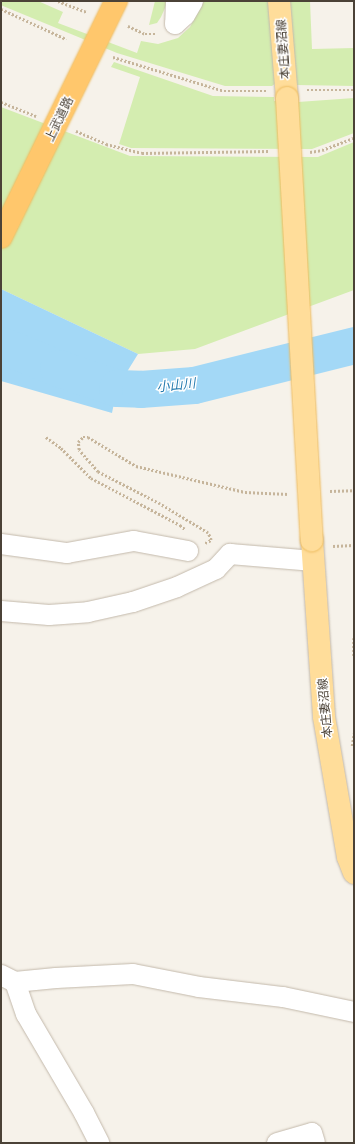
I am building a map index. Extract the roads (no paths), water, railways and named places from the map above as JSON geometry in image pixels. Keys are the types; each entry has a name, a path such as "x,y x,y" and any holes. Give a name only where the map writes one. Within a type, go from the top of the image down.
{"highway":[{"name":"上武道路","path":"1,237 116,1"}],"main road":[{"name":"本庄妻沼線","path":"279,1 291,93 319,549 324,717 348,857 354,873"}],"street":[{"path":"176,1 175,24 185,15 193,1"},
{"path":"1,544 67,553 134,541 188,551"},
{"path":"1,611 49,614 88,612 133,602 177,587 216,569 230,554 319,549"},
{"path":"99,1143 84,1113 26,1014 8,978 56,978 133,974 199,986 283,997 354,1012"},
{"path":"277,1143 312,1133 315,1143"}],"water":[{"path":"1,289 138,354 117,388 112,413 1,381"}],"waterway":[{"name":"小山川","path":"1,345 58,368 117,388 140,389 194,385 354,345"}]}
